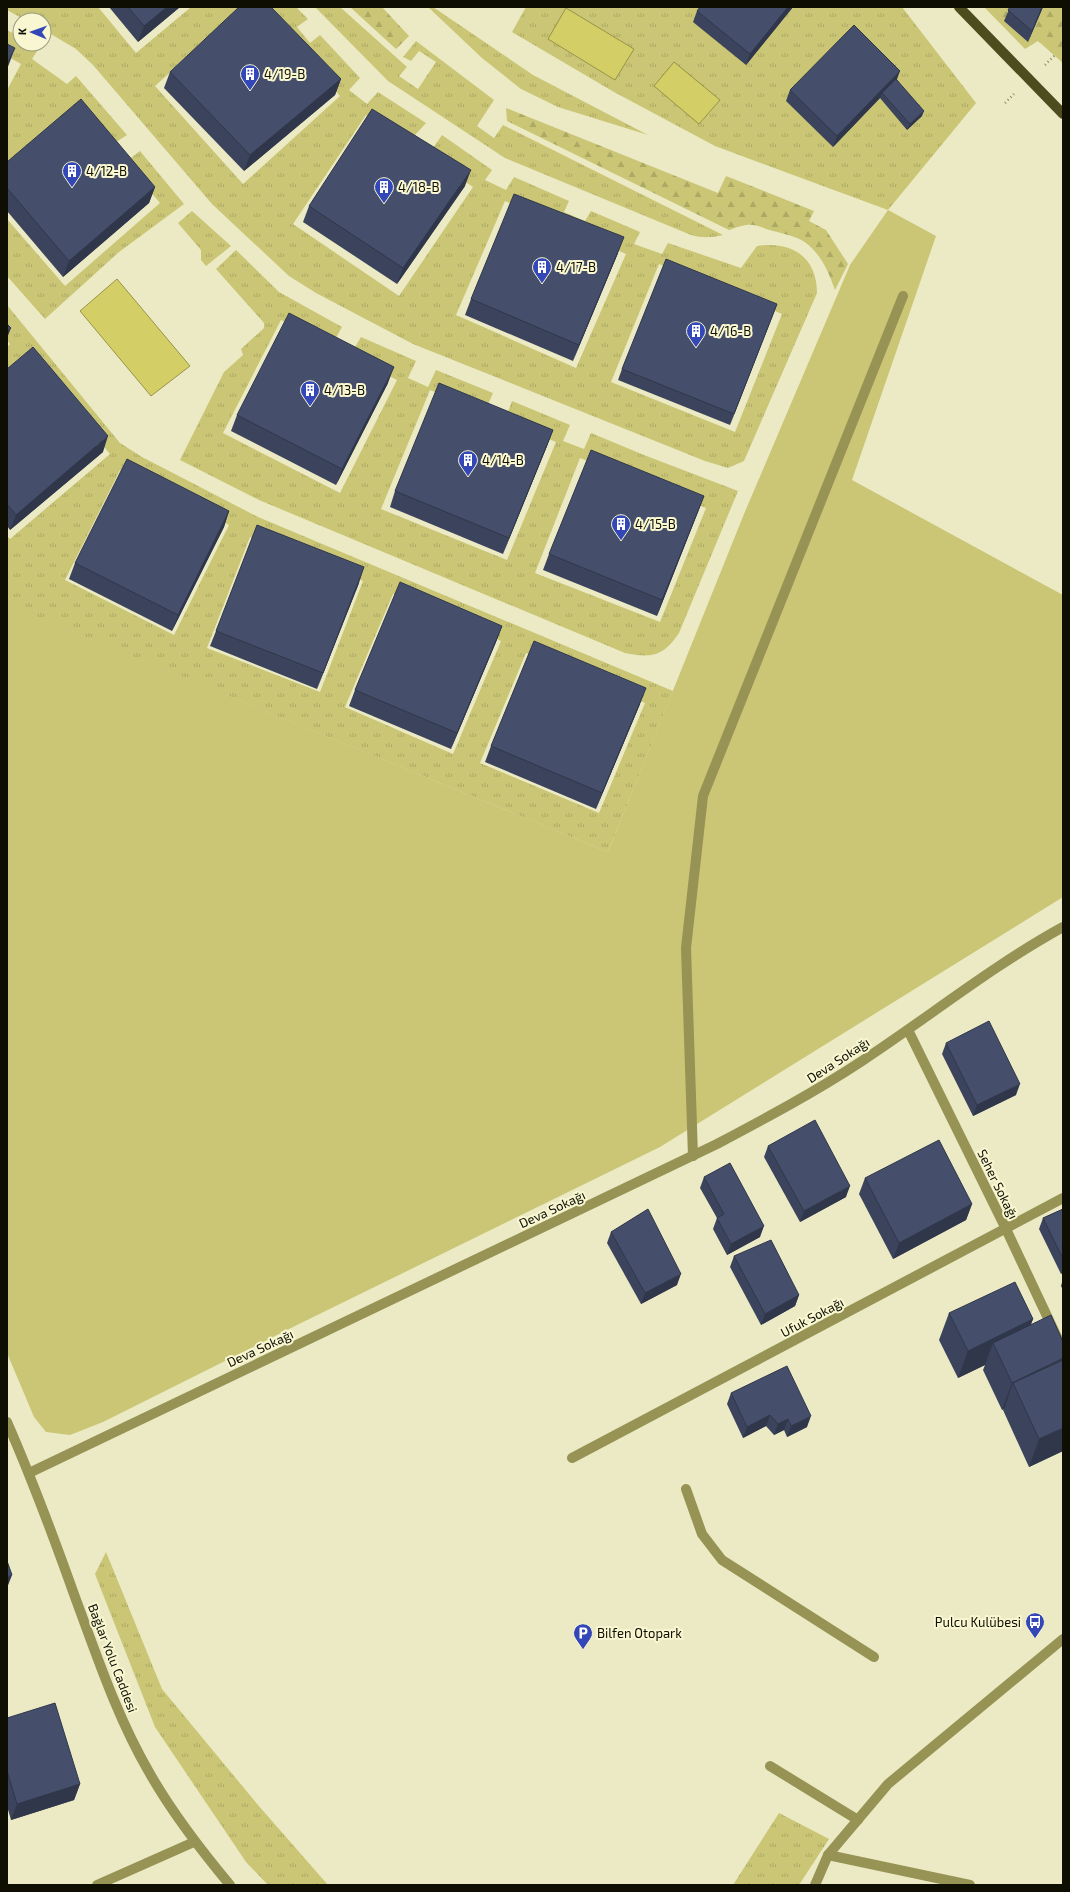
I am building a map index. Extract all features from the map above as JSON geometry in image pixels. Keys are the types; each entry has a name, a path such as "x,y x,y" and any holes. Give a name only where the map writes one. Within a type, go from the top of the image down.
{"main road":[{"path":"960,7 1063,114"}],"street":[{"path":"693,1156 686,948 703,796 903,296"},
{"name":"Deva Sokağı","path":"29,1473 693,1156 800,1100 908,1030 984,975 1031,945 1063,927"},
{"name":"Seher Sokağı","path":"908,1030 1006,1229 1063,1350"},
{"name":"Ufuk Sokağı","path":"572,1458 1063,1198"},
{"name":"Bağlar Yolu Caddesi","path":"7,1422 29,1473 108,1688 128,1732 149,1773 194,1842 230,1885"},
{"path":"686,1489 702,1534 722,1560 874,1657"},
{"path":"815,1885 828,1855 888,1784 1063,1639"},
{"path":"770,1766 858,1820"},
{"path":"97,1885 194,1842"},
{"path":"828,1855 970,1885"}],"green space":[{"path":"7,7 98,7 136,53 191,7 243,7 155,86 243,184 340,96 260,7 296,7 308,19 297,27 310,43 320,35 360,78 349,90 367,104 378,92 426,123 415,135 433,148 442,135 492,170 485,180 506,190 514,177 569,201 564,212 585,221 591,211 640,232 634,244 662,254 668,243 741,268 757,246 781,246 800,254 813,270 816,280 817,293 744,461 728,468 705,461 413,344 316,293 289,276 212,204 93,65 76,49 52,35 52,12 12,13 7,10","holes":["366,115 473,187 399,296 293,224","505,201 626,254 576,368 456,315","659,264 782,314 735,432 611,382"]},
{"path":"315,7 340,7 407,67 399,76 418,89 436,62 419,51 411,61 403,57 416,41 494,100 477,126 494,138 503,125 723,235 714,237 699,237 691,235 505,158 388,81"},
{"path":"350,7 382,7 409,36 396,49"},
{"path":"428,7 433,7 533,75 648,135 558,107 521,89 482,58"},
{"path":"526,7 902,7 976,103 888,210 715,146 614,92 512,32"},
{"path":"984,7 1063,7 1063,63 1038,41 1025,49"},
{"path":"7,30 12,33 12,52 36,52 32,59 67,84 76,76 127,135 113,144 127,161 140,151 184,204 119,252 45,319 7,276 7,219 65,286 160,203 77,106 7,167 7,90 21,64 7,56"},
{"path":"506,108 718,193 726,176 814,211 809,221 826,230 848,264 835,290 825,267 816,253 811,247 797,238 755,225 747,225 729,230 507,121"},
{"path":"888,210 936,236 852,480 1063,595 1063,897 660,1147 103,1422 70,1435 46,1432 34,1417 7,1353 7,595 18,609 608,852 744,514 850,265"},
{"path":"192,211 231,246 206,266 201,260 201,250 178,223"},
{"path":"236,250 279,292 342,327 333,343 352,352 361,337 416,361 408,378 428,387 436,370 493,393 486,409 506,417 512,401 570,425 563,441 584,449 591,433 738,491 679,633 673,641 662,651 656,654 634,655 625,653 259,500 180,460 224,372 243,355 241,349 264,328 264,323 216,269","holes":["281,320 397,380 340,493 223,433","430,390 556,442 507,560 381,509","580,458 706,508 660,622 535,573"]},
{"path":"7,305 120,443 142,457 258,517 673,691 608,852 17,609 7,595 7,536 10,539 110,454 28,356 7,373 7,347 10,344 7,340","holes":["120,470 229,525 174,635 65,580","250,537 363,581 320,692 207,648","393,594 501,641 453,754 345,707","526,653 645,703 599,813 480,763"]},
{"path":"106,1552 162,1689 258,1805 328,1885 268,1885 246,1862 155,1727 95,1574"},
{"path":"779,1813 829,1839 799,1885 733,1885"}],"shaded area":[{"path":"566,8 634,49 615,80 548,39"},
{"path":"674,62 720,100 699,124 654,86"},
{"path":"117,279 190,366 151,396 80,311"}],"building":[{"path":"128,7 167,7 144,26"},
{"name":"4/19-B","path":"239,7 271,7 341,79 250,155 170,72"},
{"path":"700,7 788,7 750,54 697,11"},
{"path":"1010,7 1042,7 1032,31 1008,10"},
{"path":"854,25 900,71 837,136 790,90"},
{"path":"7,44 12,46 13,52 7,63"},
{"path":"896,79 924,111 910,124 882,93"},
{"name":"4/12-B","path":"81,99 155,187 69,261 7,188 7,162"},
{"name":"4/18-B","path":"372,109 471,170 403,268 309,206"},
{"name":"4/17-B","path":"514,194 624,237 579,345 471,299"},
{"name":"4/16-B","path":"666,259 777,304 734,414 622,369"},
{"name":"4/13-B","path":"289,313 394,367 342,469 237,415"},
{"path":"7,324 11,328 7,331"},
{"path":"33,347 108,436 16,515 7,504 7,369"},
{"name":"4/14-B","path":"439,383 553,430 509,538 395,491"},
{"name":"4/15-B","path":"591,450 704,496 662,600 549,554"},
{"path":"127,459 229,511 178,615 75,563"},
{"path":"257,525 364,567 323,673 216,631"},
{"path":"400,582 502,626 457,733 355,690"},
{"path":"534,641 646,688 602,793 491,746"},
{"path":"989,1021 1020,1084 977,1105 946,1043"},
{"path":"815,1120 850,1186 804,1211 768,1146"},
{"path":"939,1140 972,1204 899,1243 865,1178"},
{"path":"730,1163 764,1226 731,1244 717,1218 724,1214 704,1177"},
{"path":"648,1209 681,1274 645,1293 611,1232"},
{"path":"1063,1209 1063,1259 1043,1218"},
{"path":"771,1240 799,1295 765,1314 734,1256"},
{"path":"1015,1282 1033,1319 968,1351 949,1313"},
{"path":"1051,1315 1063,1342 1063,1358 1012,1383 993,1343"},
{"path":"1063,1360 1063,1428 1039,1439 1013,1383"},
{"path":"787,1366 811,1416 791,1426 788,1419 778,1424 770,1415 747,1427 731,1393"},
{"path":"7,1561 12,1575 7,1577"},
{"path":"55,1703 80,1784 17,1804 7,1771 7,1718"}],"place":[{"name":"4/19-B","path":"250,91"},
{"name":"4/12-B","path":"72,188"},
{"name":"4/18-B","path":"384,204"},
{"name":"4/17-B","path":"542,284"},
{"name":"4/16-B","path":"696,348"},
{"name":"4/13-B","path":"310,407"},
{"name":"4/14-B","path":"468,477"},
{"name":"4/15-B","path":"621,541"},
{"name":"Pulcu Kulübesi","path":"1035,1639"},
{"name":"Bilfen Otopark","path":"583,1650"}]}
